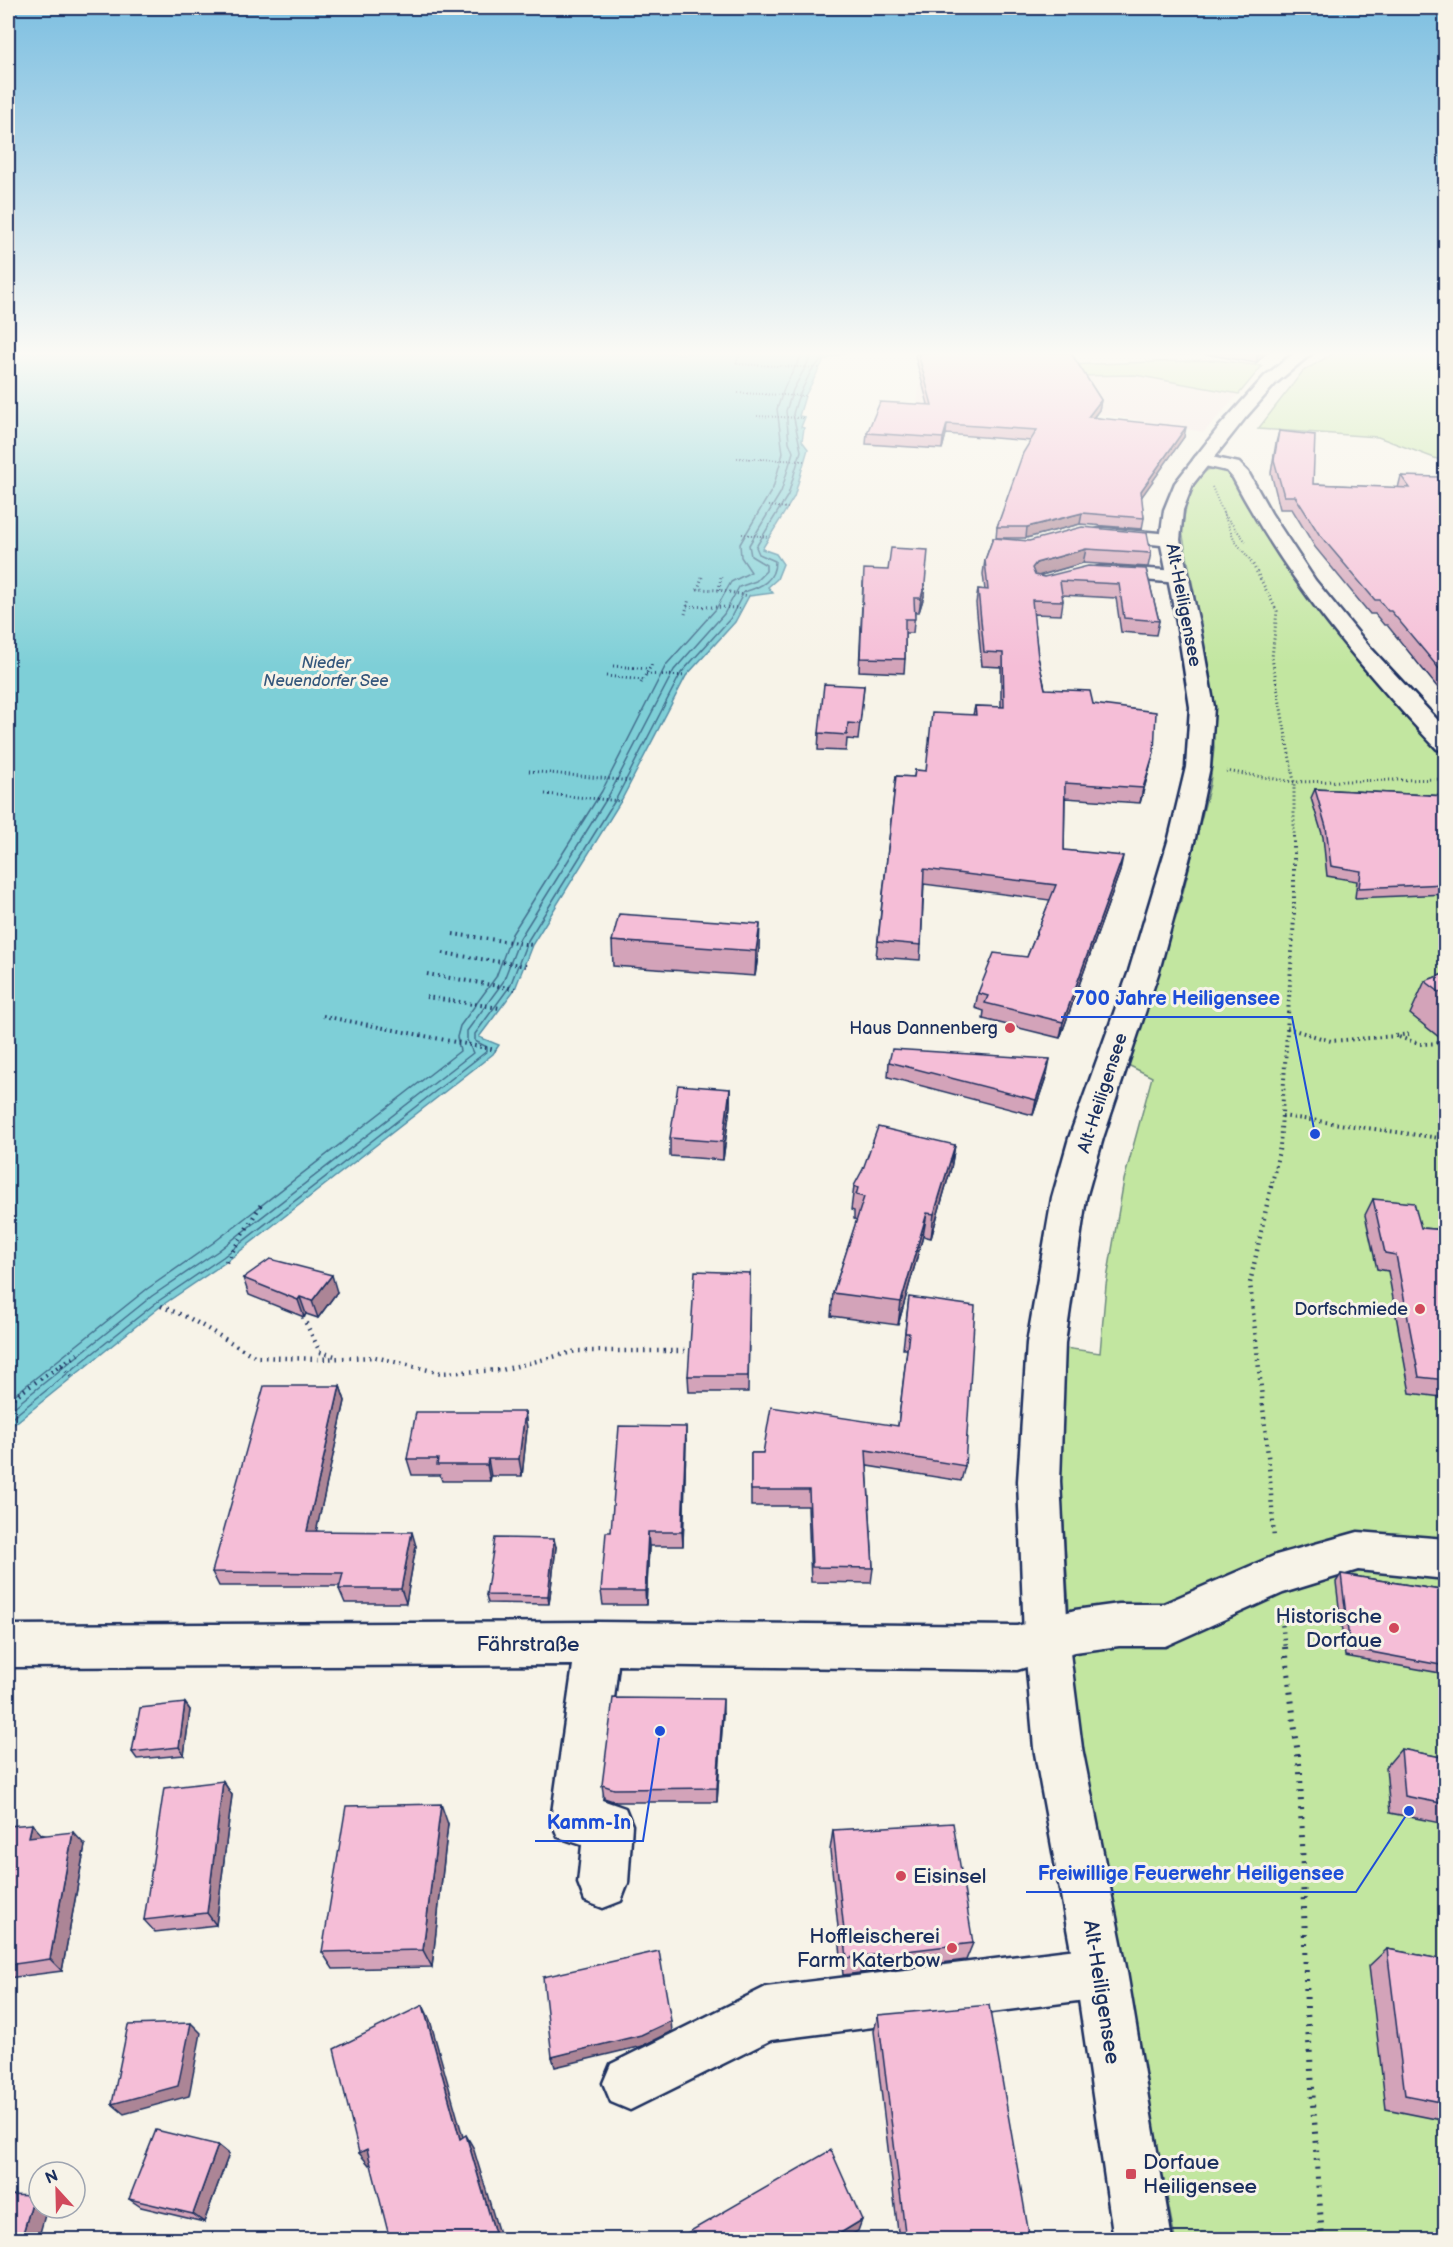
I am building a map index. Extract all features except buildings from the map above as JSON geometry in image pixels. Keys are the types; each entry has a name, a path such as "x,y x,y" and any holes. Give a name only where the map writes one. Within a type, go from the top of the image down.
{"main road":[{"name":"Alt-Heiligensee","path":"1143,2240 1101,1972 1058,1748 1046,1638 1039,1481 1046,1342 1069,1198 1086,1138 1144,971 1182,838 1198,767 1202,707 1179,577 1170,540 1170,525 1175,498 1206,469 1214,458"},
{"path":"1206,469 1233,467 1241,476 1300,577 1389,686 1446,744"},
{"path":"1080,532 1170,540"},
{"path":"1084,571 1179,577"},
{"path":"1046,1638 1075,1631 1119,1625 1165,1624 1276,1575 1358,1551 1446,1559"},
{"name":"Fährstraße","path":"8,1646 596,1643 981,1649 1017,1648 1046,1638"},
{"path":"596,1643 595,1670 575,1820 608,1825 603,1883"},
{"path":"630,2083 766,2014 1101,1972"}],"path":[{"path":"737,458 804,461"},
{"path":"1206,469 1219,508 1235,541 1253,563 1277,611 1272,658 1294,782 1294,917 1280,1146 1250,1283 1269,1465 1276,1575 1300,1772 1307,2011 1322,2240"},
{"path":"769,506 788,508"},
{"path":"742,534 769,537"},
{"path":"702,577 698,589 719,590 749,596"},
{"path":"719,590 721,577"},
{"path":"685,614 689,599"},
{"path":"687,606 741,608"},
{"path":"606,676 642,682 652,664"},
{"path":"614,666 649,669"},
{"path":"646,674 686,676"},
{"path":"1198,767 1294,782 1446,779"},
{"path":"529,771 631,781"},
{"path":"545,794 621,801"},
{"path":"453,934 532,945"},
{"path":"443,953 526,966"},
{"path":"427,974 515,989"},
{"path":"426,997 500,1008"},
{"path":"323,1016 496,1050"},
{"path":"1287,1028 1331,1041 1409,1034"},
{"path":"1396,1036 1410,1043 1429,1046 1446,1043"},
{"path":"1282,1116 1446,1139"},
{"path":"226,1262 261,1203"},
{"path":"161,1306 189,1318 256,1357 318,1359 375,1357 441,1373 502,1370 576,1351 690,1351"},
{"path":"303,1317 320,1352 339,1357"},
{"path":"8,1401 78,1354"},
{"path":"61,1365 72,1377"}],"green space":[{"path":"1434,458 1445,458 1445,462"},
{"path":"1210,469 1229,471 1365,666 1445,753 1445,2239 1175,2239 1105,1876 1074,1691 1059,1446 1065,1348 1100,1353 1106,1285 1124,1180 1152,1077 1128,1065 1179,908 1210,784 1214,748 1211,680 1182,531 1193,487 1203,473"}],"water":[{"name":"Nieder Neuendorfer See","path":"8,458 805,458 794,497 762,549 776,554 783,564 777,579 768,587 773,593 749,596 735,622 686,676 621,801 532,945 515,989 479,1037 499,1045 493,1054 226,1262 161,1306 8,1429"}],"place":[{"name":"Haus Dannenberg","path":"1010,1028"},
{"name":"700 Jahre Heiligensee","path":"1315,1134"},
{"name":"Dorfschmiede","path":"1420,1309"},
{"name":"Historische Dorfaue","path":"1394,1628"},
{"name":"Kamm-In","path":"660,1731"},
{"name":"Freiwillige Feuerwehr Heiligensee","path":"1409,1811"},
{"name":"Eisinsel","path":"901,1876"},
{"name":"Hoffleischerei Farm Katerbow","path":"952,1948"},
{"name":"Dorfaue Heiligensee","path":"1131,2174"}]}
